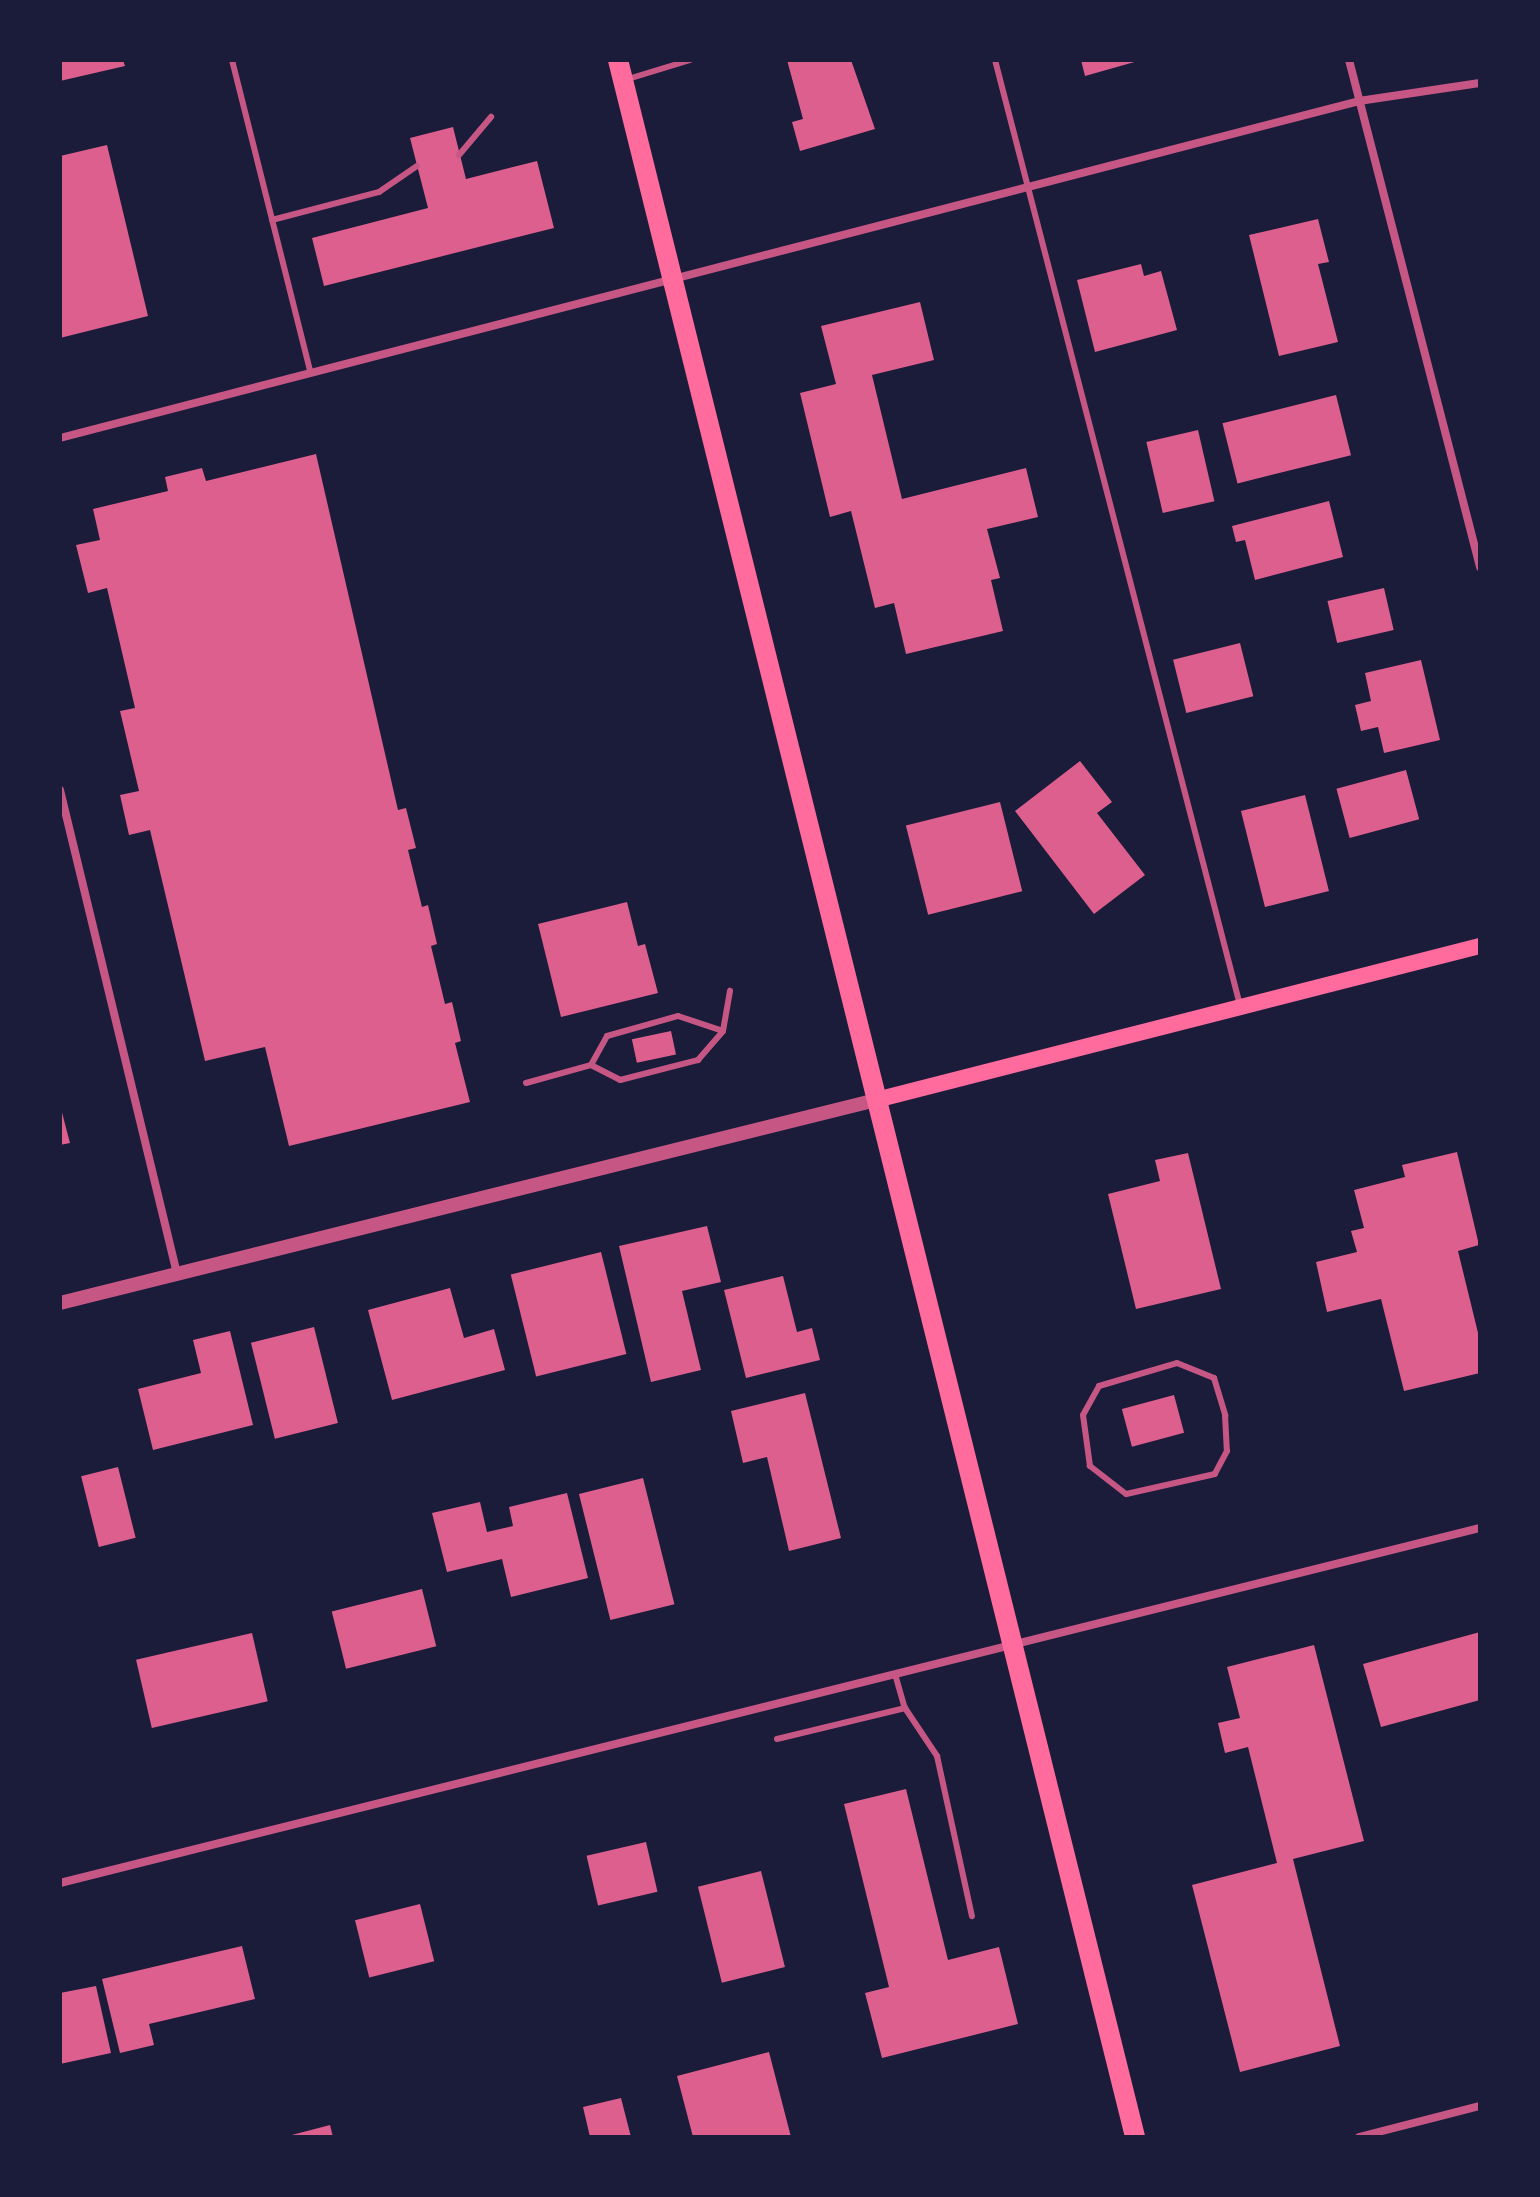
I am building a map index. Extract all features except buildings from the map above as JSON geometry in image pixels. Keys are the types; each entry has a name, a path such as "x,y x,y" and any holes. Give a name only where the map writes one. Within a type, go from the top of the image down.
{"main road":[{"path":"618,60 1135,2137"},
{"path":"876,1100 1480,946"}],"street":[{"path":"1349,60 1480,567"},
{"path":"60,438 671,276 1029,191 1359,101 1480,83"},
{"path":"60,790 177,1274"},
{"path":"60,1303 876,1100"},
{"path":"60,1883 1480,1528"},
{"path":"1359,2137 1480,2106"}],"lane":[{"path":"232,60 310,371"},
{"path":"623,81 690,60"},
{"path":"995,60 1240,1006"},
{"path":"459,155 491,117"},
{"path":"272,220 379,192 417,166"},
{"path":"526,1083 591,1065 620,1080 698,1060 723,1031 730,991"},
{"path":"591,1065 607,1036 678,1016 723,1031"},
{"path":"1177,1363 1214,1378 1225,1415 1227,1451 1215,1474 1126,1494 1090,1466 1083,1415 1099,1386 1177,1363"},
{"path":"895,1674 905,1708 937,1756 972,1916"},
{"path":"777,1739 905,1708"}]}
